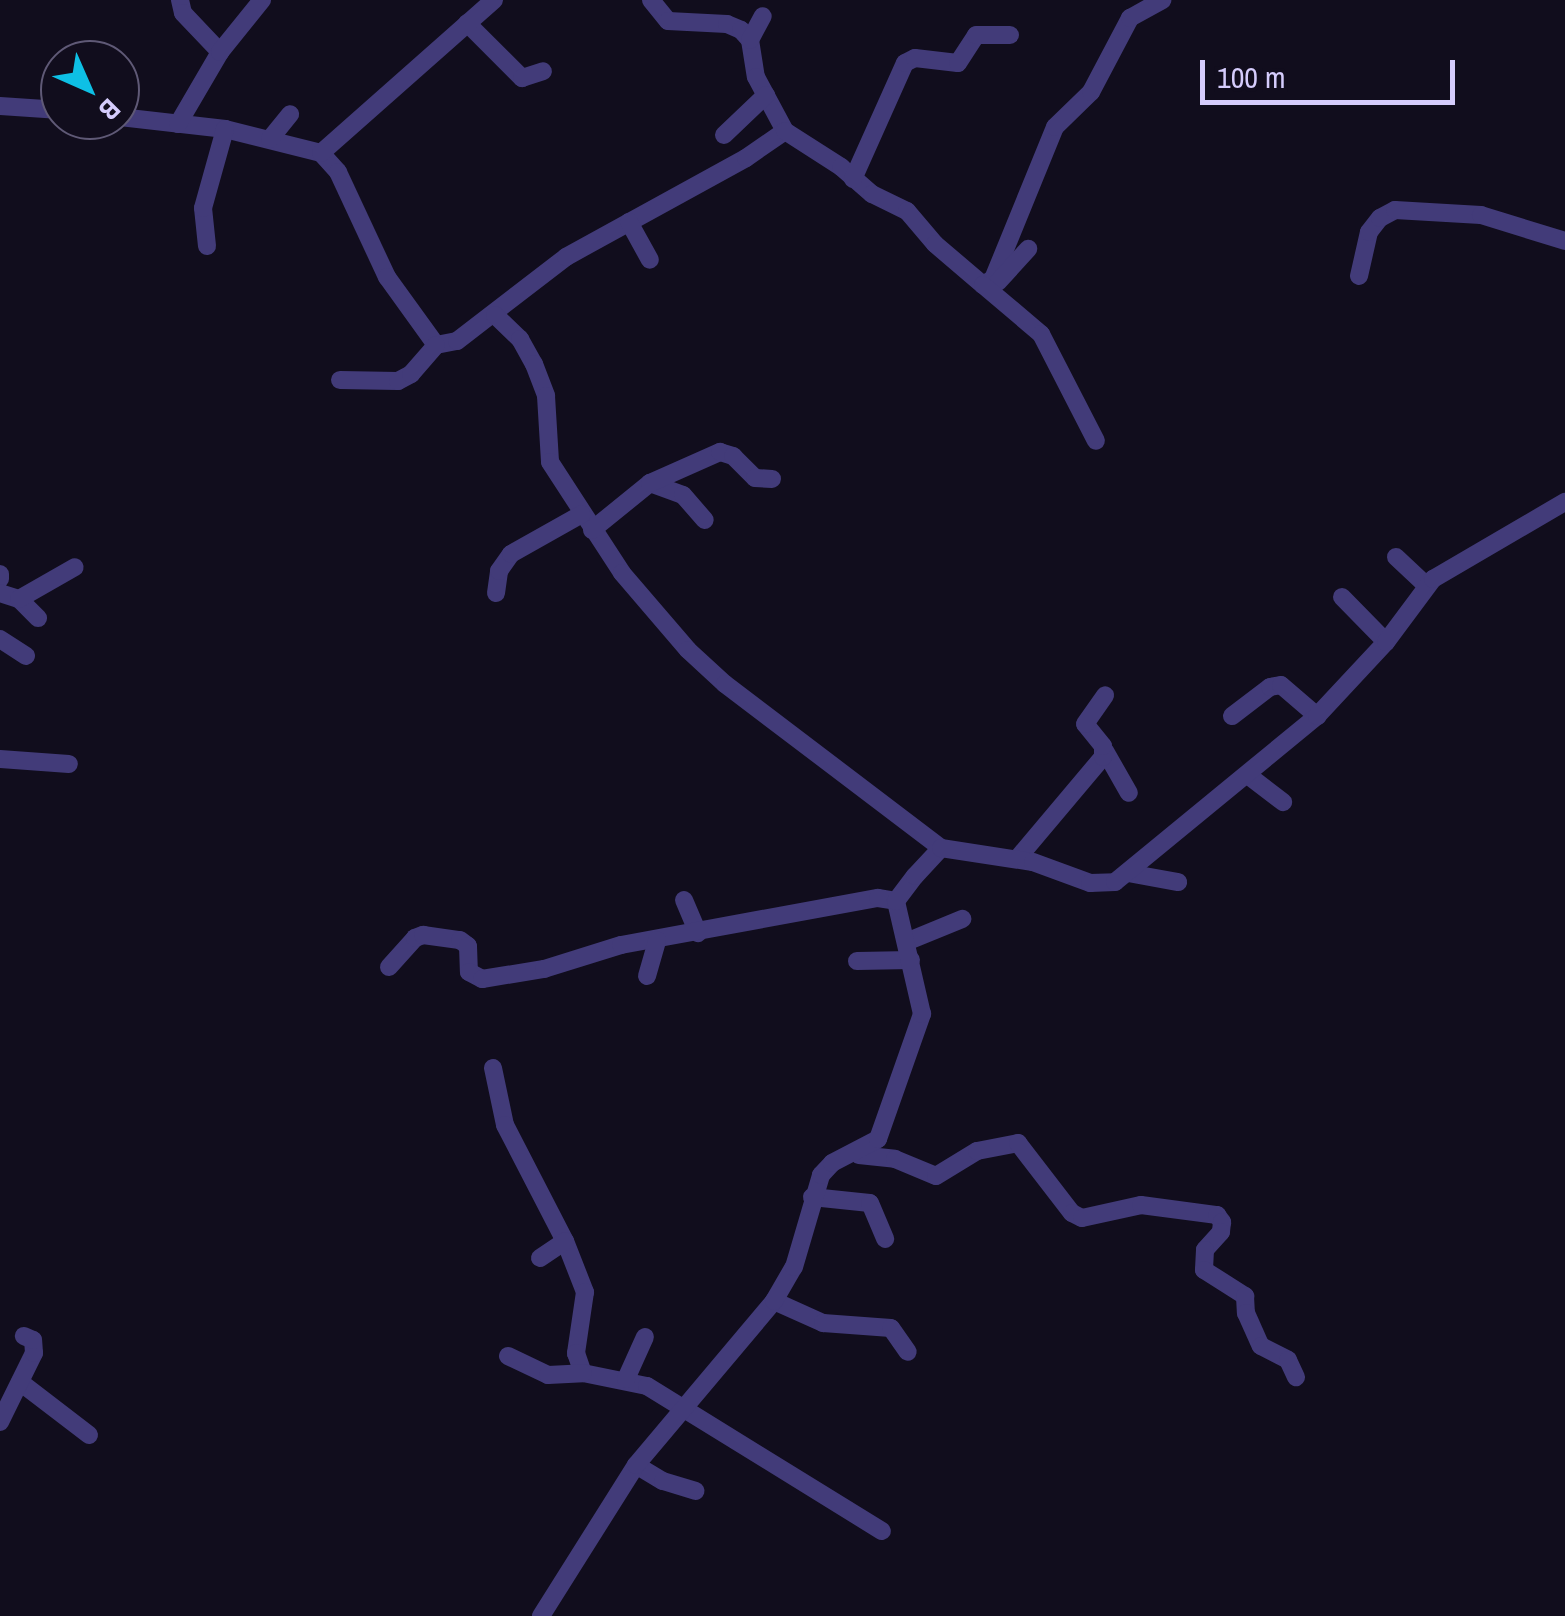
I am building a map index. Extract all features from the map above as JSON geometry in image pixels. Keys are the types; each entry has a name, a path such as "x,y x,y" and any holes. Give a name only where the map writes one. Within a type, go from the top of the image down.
{"street":[{"path":"180,0 183,13 220,52"},
{"path":"178,124 220,52 262,0"},
{"path":"652,0 668,21 727,24 750,40"},
{"path":"987,287 1055,127 1074,114 1091,92 1130,18 1162,0"},
{"path":"321,153 467,24 484,3"},
{"path":"763,16 750,40 756,77 785,132 914,218 934,244 1042,334 1096,441"},
{"path":"467,24 522,78 543,71"},
{"path":"853,179 905,63 914,58 958,63 976,35 1010,35"},
{"path":"724,136 766,95"},
{"path":"1,105 40,108"},
{"path":"270,139 290,114"},
{"path":"140,119 226,130 321,153 338,172 386,278 436,345"},
{"path":"207,246 203,208 226,130"},
{"path":"340,380 398,382 412,374 436,345 457,341 553,266 746,158 785,132"},
{"path":"1359,276 1369,232 1380,218 1395,210 1481,215 1565,242"},
{"path":"914,218 914,248"},
{"path":"629,222 650,260"},
{"path":"987,287 1028,249"},
{"path":"495,315 520,339 534,364 546,396 547,453 582,514 688,650 941,848 1018,859 1090,883 1115,882 1128,873 1317,716 1386,642 1440,574 1565,502"},
{"path":"592,530 650,484 720,452 733,456 755,478 772,480"},
{"path":"650,484 683,495 705,520"},
{"path":"496,593 500,571 511,554 582,514"},
{"path":"1396,557 1427,586"},
{"path":"19,599 74,567"},
{"path":"0,593 19,599 38,618"},
{"path":"1342,596 1386,642"},
{"path":"0,639 26,656"},
{"path":"1232,716 1270,687 1282,686 1317,716"},
{"path":"1104,695 1084,724 1129,793"},
{"path":"1018,859 1105,751"},
{"path":"0,759 69,764"},
{"path":"1249,776 1282,802"},
{"path":"896,901 941,848"},
{"path":"1128,873 1178,882"},
{"path":"388,967 415,938 424,935 460,940 468,946 469,972 482,980 657,940 878,898 896,901"},
{"path":"684,900 698,933"},
{"path":"541,1616 636,1466 774,1302 794,1267 821,1174 847,1154 878,1140 919,1028 921,1001 896,901"},
{"path":"856,961 908,951 962,920"},
{"path":"647,976 657,940"},
{"path":"493,1068 504,1125 565,1241 585,1292 576,1353 583,1374"},
{"path":"847,1154 895,1159 936,1176 977,1151 1018,1143 1072,1213 1082,1218 1141,1205 1217,1215 1221,1232 1205,1250 1204,1270 1245,1296 1246,1313 1261,1346 1288,1360 1296,1376"},
{"path":"812,1197 866,1201 878,1213 885,1239"},
{"path":"540,1258 565,1241"},
{"path":"774,1302 822,1323 885,1326 900,1334 908,1352"},
{"path":"0,1422 36,1346 24,1336"},
{"path":"626,1379 644,1337"},
{"path":"508,1356 548,1374 626,1379 686,1408 882,1532"},
{"path":"20,1382 89,1434"},
{"path":"636,1466 663,1482 696,1491"}]}
